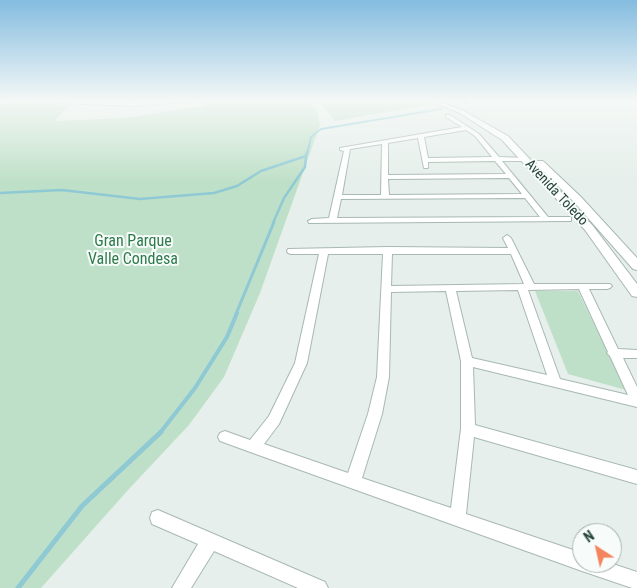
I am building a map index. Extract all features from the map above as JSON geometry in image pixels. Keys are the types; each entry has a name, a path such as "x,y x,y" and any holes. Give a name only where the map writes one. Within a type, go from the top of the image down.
{"street":[{"name":"Avenida Toledo","path":"490,127 578,199 637,266"},
{"name":"Avenida Toledo","path":"502,127 511,134 525,157 589,228 637,293"},
{"path":"333,220 345,149 468,128 495,157 546,219"},
{"path":"421,136 425,164 495,157 525,157"},
{"path":"385,142 386,196"},
{"path":"386,177 511,176"},
{"path":"337,197 527,196"},
{"path":"312,221 568,219"},
{"path":"507,238 514,251 555,381"},
{"path":"353,481 375,414 383,377 388,250"},
{"path":"291,251 514,251"},
{"path":"253,447 274,420 301,363 324,251"},
{"path":"387,289 608,286"},
{"path":"467,361 637,401 632,377 613,353 583,287"},
{"path":"450,288 467,361 468,429 458,518"},
{"path":"613,353 637,354"},
{"path":"468,429 637,477"},
{"path":"225,437 572,558"},
{"path":"158,518 311,586"},
{"path":"181,588 210,541"},
{"path":"615,573 637,581"}],"green space":[{"name":"Gran Parque Valle Condesa","path":"0,127 319,127 260,293 224,377 189,425 41,588 0,588"},
{"path":"535,291 578,291 626,390 568,374"}],"waterway":[{"path":"307,154 311,137 321,129 330,127"},
{"path":"306,156 307,152"},
{"path":"0,193 62,190 140,199 214,193 237,186 261,171 306,156"},
{"path":"273,223 284,198 305,167 306,156"},
{"path":"236,314 274,222"},
{"path":"160,433 195,388 227,337 237,313"},
{"path":"18,588 82,506 160,433"}]}
